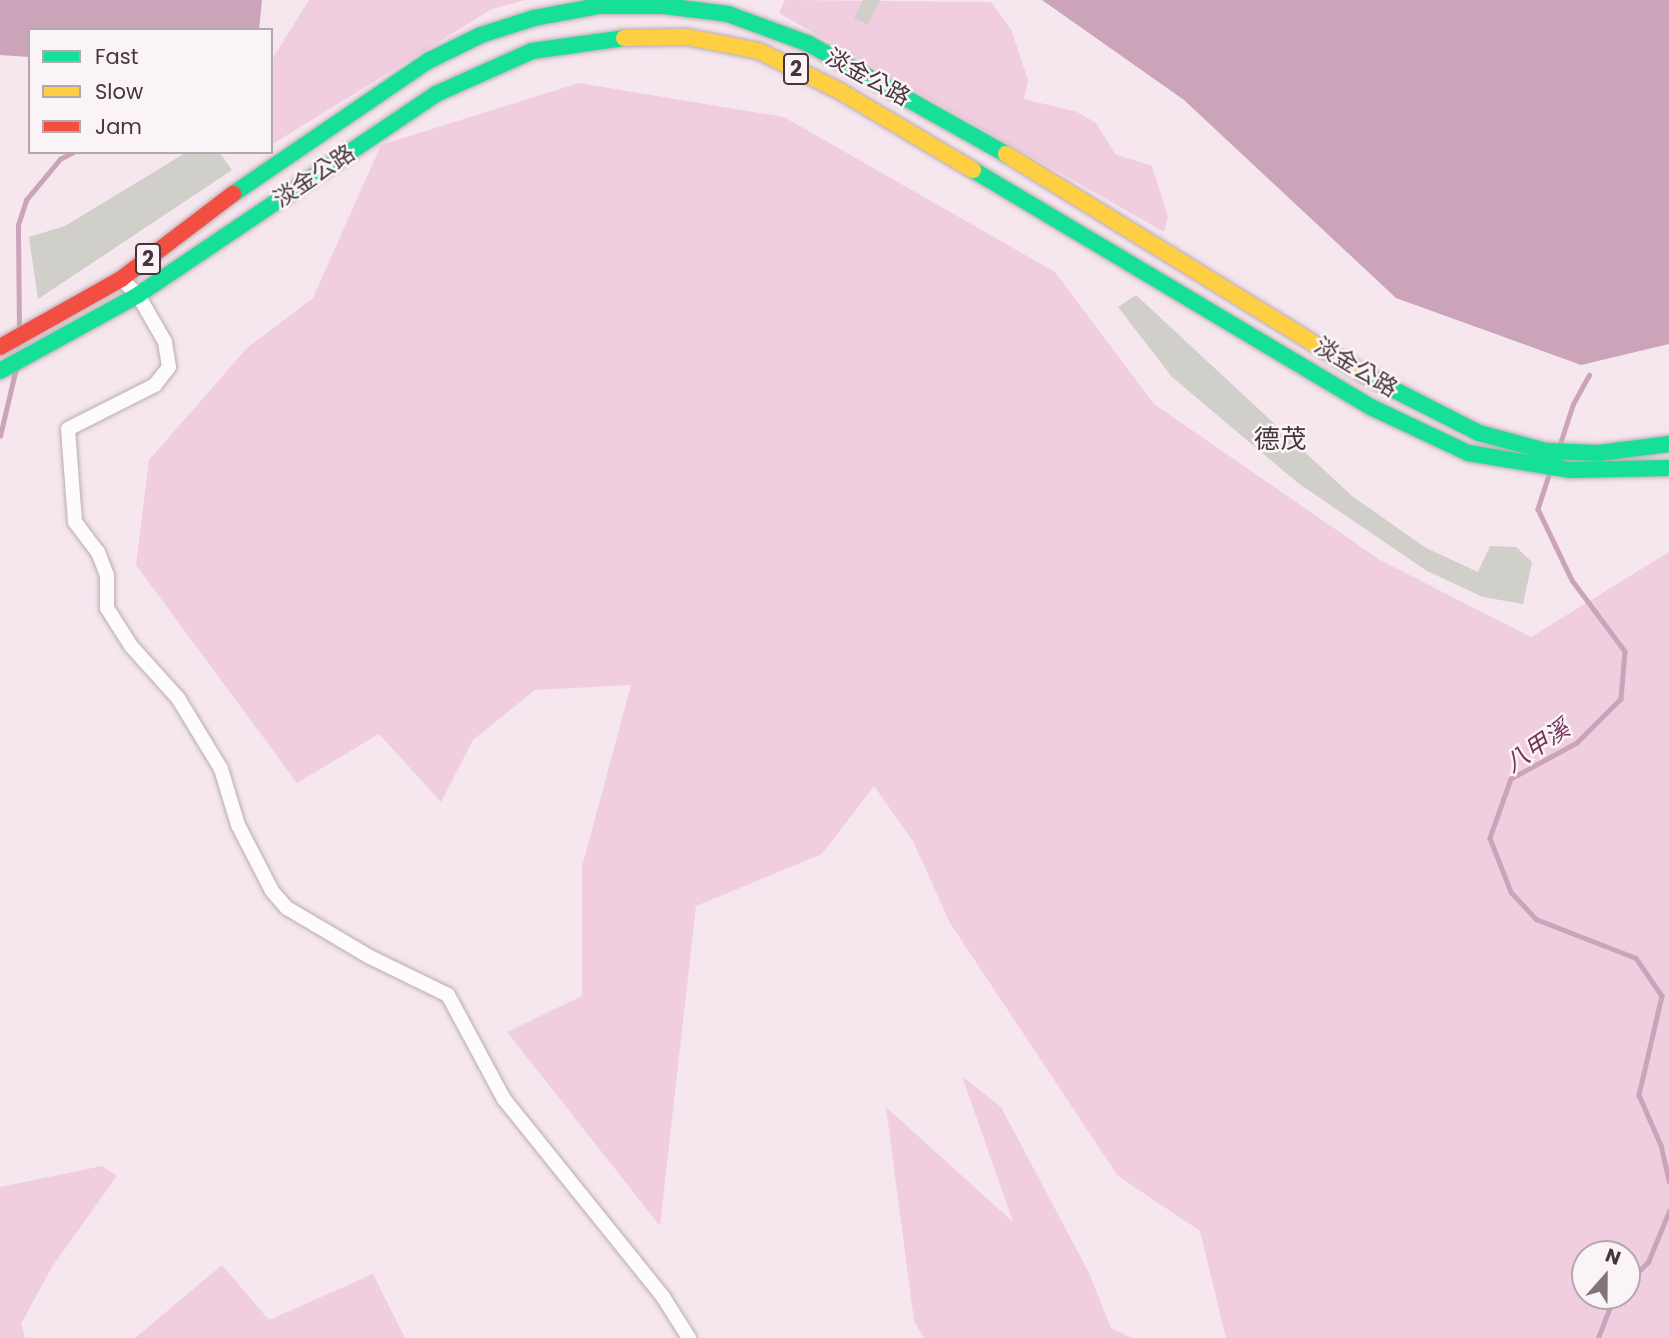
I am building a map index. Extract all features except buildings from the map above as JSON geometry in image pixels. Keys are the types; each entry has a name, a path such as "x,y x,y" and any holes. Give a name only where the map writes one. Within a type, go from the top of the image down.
{"main road":[{"name":"淡金公路","path":"0,346 121,279 255,177 428,61 481,35 534,18 598,6 664,6 728,14 809,44 989,144 1382,385 1479,433 1546,451 1571,452 1669,444"},
{"name":"淡金公路","path":"0,371 138,295 436,94 531,51 608,38 687,37 759,51 838,90 1373,408 1468,453 1540,468 1669,468"}],"street":[{"path":"121,279 138,295 165,342 169,367 155,385 68,429 75,522 98,552 107,575 107,608 131,646 178,698 221,769 238,825 272,891 287,908 370,957 448,995 504,1099 663,1297 690,1338"}],"shaded area":[{"path":"0,0 262,0 259,28 28,28 28,57 0,55"},
{"path":"309,0 526,0 492,9 273,144 273,58"},
{"path":"785,0 991,2 1011,29 1028,80 1024,99 1077,112 1096,123 1115,154 1152,166 1168,217 1164,232 779,13"},
{"path":"1042,0 1669,0 1669,344 1581,365 1396,298 1184,100"},
{"path":"579,83 784,117 1055,272 1154,404 1380,560 1531,637 1669,552 1669,1338 1226,1338 1200,1231 1118,1176 950,923 913,841 874,786 822,854 696,906 660,1226 507,1032 582,996 582,867 631,685 535,690 473,740 441,802 379,734 297,783 136,565 149,460 247,348 313,298 381,145"},
{"path":"962,1076 1001,1107 1088,1271 1111,1328 1132,1338 924,1338 914,1321 886,1107 1013,1222"},
{"path":"102,1166 117,1176 52,1267 21,1324 25,1338 0,1338 0,1187"},
{"path":"222,1265 269,1320 373,1274 405,1338 135,1338"}],"waterway":[{"path":"19,328 18,225 26,200 60,159 69,154"},
{"path":"0,436 15,372"},
{"name":"八甲溪","path":"1559,447 1573,404 1589,375"},
{"name":"八甲溪","path":"1550,472 1538,509 1572,580 1625,651 1621,699 1577,743 1511,779 1490,838 1511,892 1536,919 1636,958 1662,996 1639,1095 1661,1145 1669,1181"},
{"name":"八甲溪","path":"1641,1269 1648,1262 1669,1211"},
{"name":"八甲溪","path":"1598,1338 1609,1310"}],"traffic: fast":[{"path":"233,194 428,61 481,35 534,18 598,6 664,6 728,14 809,44 1006,154"},
{"path":"0,371 138,295 436,94 532,51 624,38"},
{"path":"973,170 1373,408 1468,453 1571,470 1669,468"},
{"path":"1365,375 1479,433 1546,451 1599,453 1669,444"}],"traffic: slow":[{"path":"624,38 687,37 759,51 838,90 973,170"},
{"path":"1006,154 1365,375"}],"traffic: jam":[{"path":"0,347 121,279 233,194"}],"district":[{"name":"德茂","path":"1280,440"}]}
